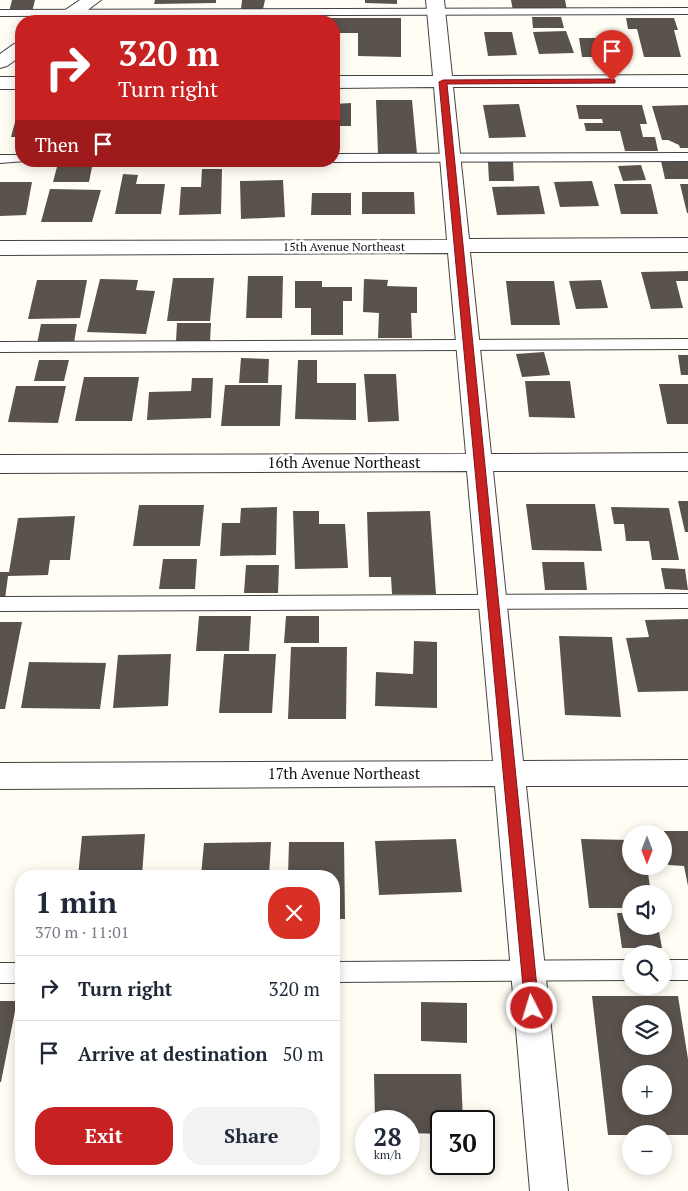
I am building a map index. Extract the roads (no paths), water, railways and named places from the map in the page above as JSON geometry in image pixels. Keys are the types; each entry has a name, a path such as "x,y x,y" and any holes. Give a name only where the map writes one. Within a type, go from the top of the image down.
{"street":[{"path":"71,15 92,0"},
{"path":"435,6 549,1191"},
{"path":"0,62 15,52"},
{"path":"340,82 688,81"},
{"path":"0,83 15,83"},
{"name":"15th Avenue Northeast","path":"1,253 458,246 688,245"},
{"name":"16th Avenue Northeast","path":"0,464 688,462"},
{"name":"17th Avenue Northeast","path":"0,776 688,772"}],"lane":[{"path":"135,15 435,6 688,11"},
{"path":"0,13 34,15"},
{"path":"340,158 688,157"},
{"path":"0,159 15,159"},
{"path":"0,347 688,344"},
{"path":"0,604 688,601"},
{"path":"340,972 622,970"},
{"path":"672,970 688,970"},
{"path":"0,974 15,973"}]}
